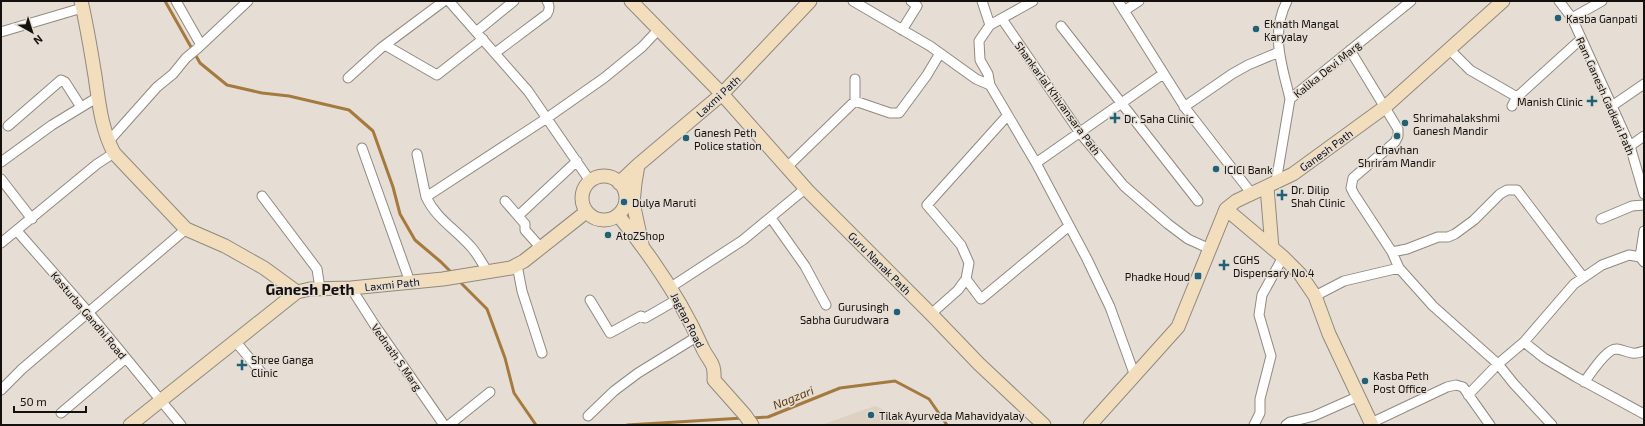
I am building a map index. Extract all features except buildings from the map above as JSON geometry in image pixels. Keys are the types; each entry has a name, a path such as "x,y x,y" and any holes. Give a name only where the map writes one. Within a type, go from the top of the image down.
{"street":[{"path":"176,1 200,47"},
{"path":"1,243 97,164 157,87 173,74 186,58 200,47 248,1"},
{"path":"348,78 385,45 444,1"},
{"path":"449,1 495,52 528,92 590,181"},
{"path":"476,32 514,1"},
{"path":"495,52 547,14 550,10 550,6 547,1"},
{"name":"Guru Nanak Path","path":"630,1 722,94 806,188 979,364 1044,425"},
{"name":"Laxmi Path","path":"619,183 722,94 810,1"},
{"path":"853,1 940,53 976,79 990,85"},
{"path":"902,30 917,6 911,1"},
{"path":"982,1 990,25"},
{"path":"1033,1 990,25 979,41 978,50 980,60 988,74 990,85 1036,163 1087,259 1110,307 1135,376"},
{"path":"1118,1 1184,107 1252,194"},
{"path":"1124,11 1139,1"},
{"path":"1288,1 1283,10 1278,26 1279,52 1290,98"},
{"name":"Kalika Devi Marg","path":"1271,184 1290,98 1411,1"},
{"name":"Ram Ganesh Gadkari Path","path":"1559,1 1572,18 1630,146 1644,194"},
{"path":"1572,18 1602,1"},
{"name":"Ganesh Path","path":"1226,209 1236,201 1293,174 1385,106 1501,2"},
{"path":"1,32 82,4 101,119 111,147 186,228 251,260 297,292"},
{"name":"Shankarlal Khivansara Path","path":"1002,19 1080,133 1124,186 1168,224 1188,239 1210,249"},
{"path":"1061,26 1198,201"},
{"path":"426,197 547,118 604,78 642,47 659,29"},
{"path":"385,45 437,75 483,39"},
{"path":"1512,106 1517,97 1581,39"},
{"path":"1449,49 1470,70 1517,97"},
{"path":"1350,50 1398,129 1398,136 1395,142 1353,178 1352,188 1392,252 1399,268 1433,306 1498,364 1514,384 1552,425"},
{"path":"1184,107 1232,74 1248,65 1279,52"},
{"path":"855,101 890,113 899,113 927,75 940,53"},
{"path":"1036,163 1163,74"},
{"path":"787,167 855,101 855,79"},
{"path":"8,126 61,80 65,82 81,107"},
{"path":"1612,106 1644,84"},
{"path":"1,162 52,125 98,97"},
{"path":"931,314 952,296 966,279 968,263 967,257 960,245 927,205 1007,116"},
{"path":"1630,146 1644,136"},
{"path":"362,148 410,282"},
{"path":"417,154 426,197 442,220 471,247 487,271"},
{"path":"518,216 577,161"},
{"path":"638,165 634,203 642,246"},
{"path":"602,176 608,177 619,183 624,189 626,196 625,203 618,215 607,220 601,220 590,216 586,212 582,201 582,196 586,185 590,181 602,176"},
{"path":"1,179 32,218"},
{"path":"1271,184 1272,248"},
{"path":"671,287 743,240 806,188"},
{"path":"1392,252 1407,249 1438,237 1448,237 1455,234 1474,220 1500,194 1507,190 1513,189 1517,190 1583,277"},
{"path":"262,196 317,269 320,288"},
{"path":"505,201 525,224 525,230 541,248"},
{"path":"1601,219 1632,206 1644,205"},
{"path":"1091,425 1178,327 1226,209 1284,257 1300,274 1315,296 1329,334 1371,424 1447,387 1456,385 1463,388 1490,425"},
{"name":"Laxmi Path","path":"130,425 297,292 320,288 351,288 455,277 511,268 524,261 586,212"},
{"name":"Jagtap Road","path":"618,215 642,246 678,299 698,336 704,352 714,368 714,380 749,421"},
{"path":"771,218 805,266 826,305"},
{"path":"966,279 981,299 1069,226"},
{"path":"1,390 22,370 186,228"},
{"name":"Kasturba Gandhi Road","path":"17,231 89,313 180,425"},
{"path":"1468,395 1498,364 1524,342 1574,284 1583,277 1602,265 1629,256 1642,260 1644,231"},
{"path":"1254,425 1260,413 1260,399 1271,356 1259,315 1262,295 1284,257"},
{"path":"517,265 522,291 542,353"},
{"path":"1315,296 1344,281 1399,268"},
{"name":"Vednath S Marg","path":"351,288 444,425"},
{"path":"590,300 610,333 641,316 645,318 678,299"},
{"path":"588,416 614,391 638,373 698,336"},
{"path":"235,341 261,372"},
{"path":"1524,342 1544,358 1584,382 1644,414"},
{"path":"1584,382 1606,353 1612,349 1618,349 1629,354 1636,354 1644,351"},
{"path":"61,413 126,358"},
{"path":"449,425 490,392"},
{"path":"1286,425 1290,422 1314,416 1359,396"}],"shaded area":[{"name":"Tilak Ayurveda Mahavidyalay","path":"875,406 912,425 821,425"}],"waterway":[{"path":"165,1 200,63 227,85 262,93 289,96 349,110 373,131 393,187 400,214 415,240 453,274"},
{"name":"Nagzari","path":"459,281 487,309 505,358 514,393 536,425"},
{"name":"Nagzari","path":"751,418 768,417 840,388 895,381 929,399 947,425"},
{"name":"Nagzari","path":"627,425 743,418"}],"place":[{"name":"Kasba Ganpati","path":"1558,18"},
{"name":"Eknath Mangal Karyalay","path":"1256,29"},
{"name":"Manish Clinic","path":"1592,101"},
{"name":"Dr. Saha Clinic","path":"1115,118"},
{"name":"Shrimahalakshmi Ganesh Mandir","path":"1405,123"},
{"name":"Chavhan Shriram Mandir","path":"1397,136"},
{"name":"Ganesh Peth Police station","path":"686,138"},
{"name":"ICICI Bank","path":"1216,169"},
{"name":"Dr. Dilip Shah Clinic","path":"1282,195"},
{"name":"Dulya Maruti","path":"624,202"},
{"name":"AtoZShop","path":"608,235"},
{"name":"CGHS Dispensary No.4","path":"1224,265"},
{"name":"Phadke Houd","path":"1198,276"},
{"name":"Gurusingh Sabha Gurudwara","path":"897,312"},
{"name":"Shree Ganga Clinic","path":"242,365"},
{"name":"Kasba Peth Post Office","path":"1365,381"},
{"name":"Tilak Ayurveda Mahavidyalay","path":"871,415"}],"district":[{"name":"Ganesh Peth","path":"310,289"}]}
